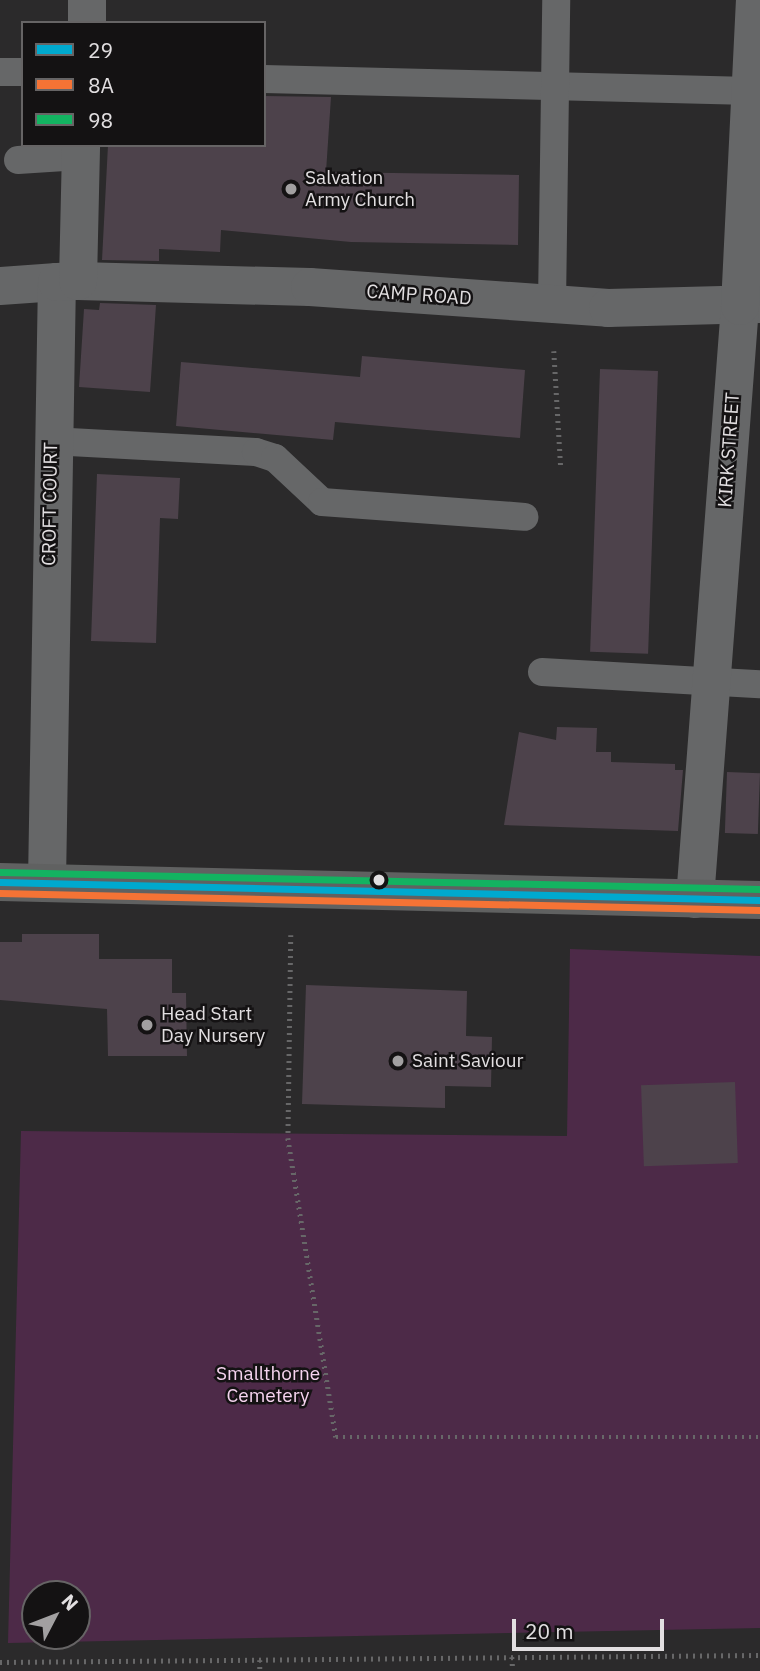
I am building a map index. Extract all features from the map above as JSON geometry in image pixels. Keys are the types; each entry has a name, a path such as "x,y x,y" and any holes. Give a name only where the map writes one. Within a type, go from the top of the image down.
{"main road":[{"path":"0,882 291,892 760,900"}],"street":[{"path":"87,0 87,21"},
{"name":"KIRK STREET","path":"695,899 712,685 750,305 751,91 755,0"},
{"name":"CROFT COURT","path":"47,882 51,441 81,151"},
{"name":"CAMP ROAD","path":"0,286 67,281 552,304 750,305"}],"lane":[{"path":"552,304 556,0"},
{"path":"0,72 21,72"},
{"path":"266,79 556,91 751,91"},
{"path":"18,160 81,151"},
{"path":"51,441 256,452 275,458 322,502 524,517"},
{"path":"542,672 712,685 760,684"}],"path":[{"path":"552,304 561,469"},
{"path":"291,892 288,1138 336,1437 760,1437"},
{"path":"0,1662 760,1655"},
{"path":"512,1657 513,1671"},
{"path":"260,1660 260,1671"}],"green space":[{"name":"Smallthorne Cemetery","path":"570,949 760,956 760,1628 91,1641 91,1580 21,1580 21,1643 8,1643 21,1131 567,1136"}],"building":[{"path":"266,96 331,97 326,172 519,175 518,245 351,242 221,230 220,252 159,249 159,261 102,260 108,147 266,147"},
{"path":"100,303 156,305 150,392 79,387 84,309 99,310"},
{"path":"362,356 525,370 520,438 335,422 333,440 176,426 181,362 360,377"},
{"path":"600,369 658,371 648,654 590,652"},
{"path":"97,474 180,478 178,519 160,518 156,643 91,641"},
{"path":"557,727 597,728 596,752 611,752 611,762 675,764 675,770 683,770 678,831 504,825 519,732 556,740"},
{"path":"727,772 760,773 758,834 725,833"},
{"path":"22,934 99,934 99,959 172,959 172,993 186,993 187,1056 108,1056 107,1009 0,1000 0,942 22,942"},
{"name":"Saint Saviour","path":"306,985 467,991 466,1036 492,1037 491,1087 445,1086 445,1108 302,1104"},
{"path":"735,1082 738,1163 644,1166 641,1085"}],"transit line":[{"name":"98","path":"0,872 760,889"},
{"name":"29","path":"0,882 760,900"},
{"name":"8A","path":"0,893 760,910"}],"place":[{"name":"Salvation Army Church","path":"291,189"},
{"name":"Head Start Day Nursery","path":"147,1025"},
{"name":"Saint Saviour","path":"398,1061"}]}
